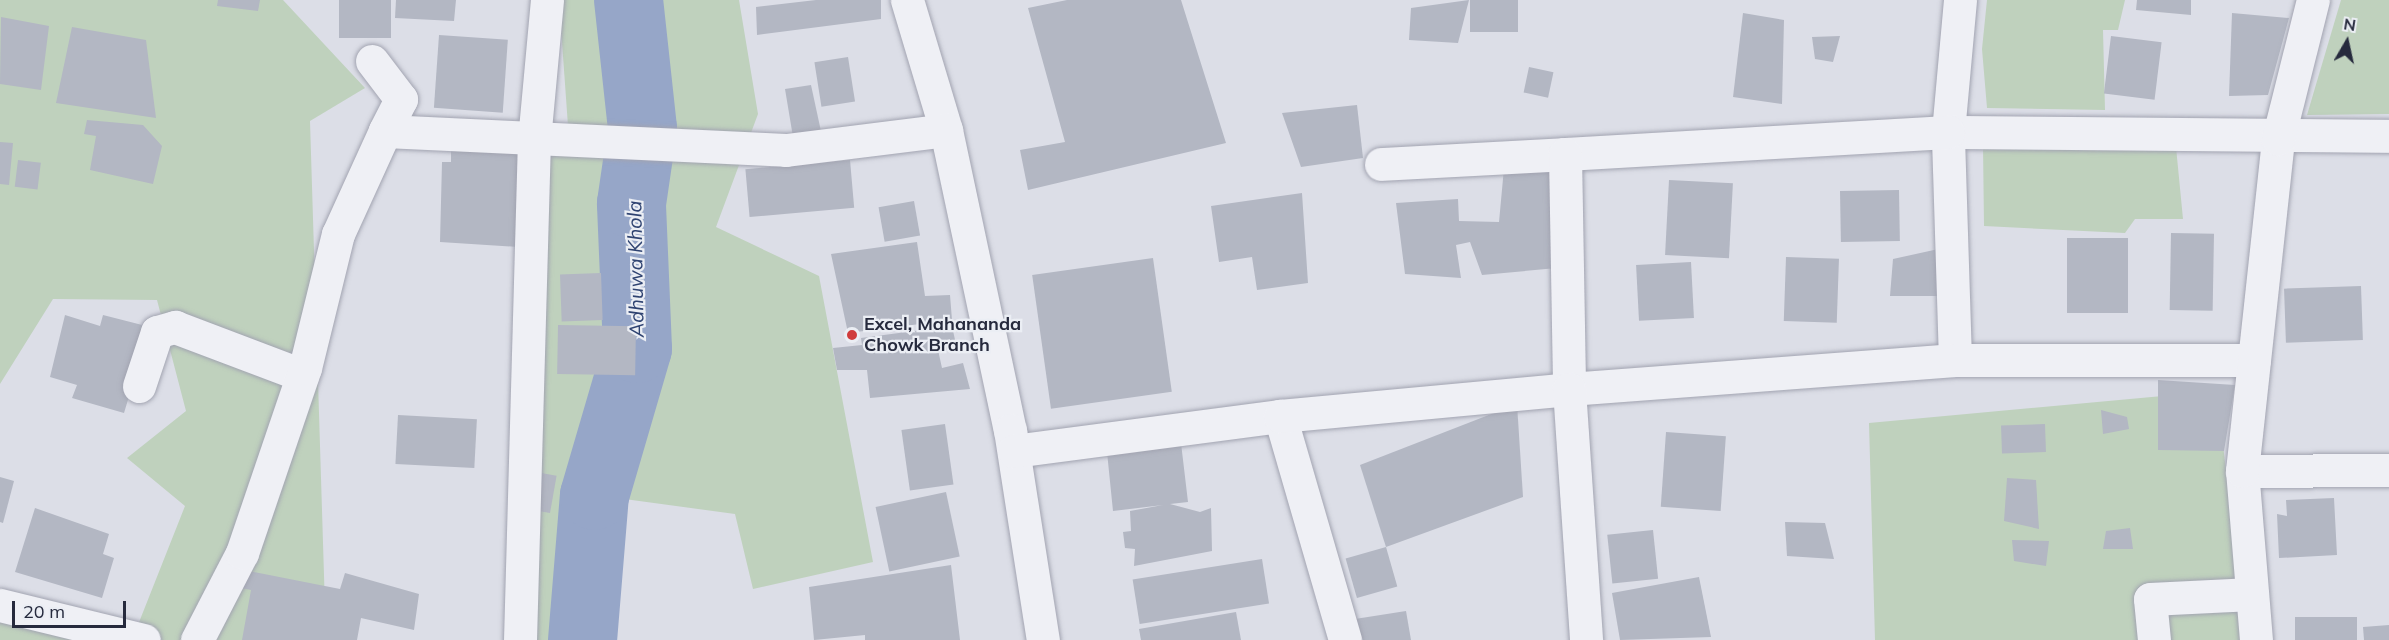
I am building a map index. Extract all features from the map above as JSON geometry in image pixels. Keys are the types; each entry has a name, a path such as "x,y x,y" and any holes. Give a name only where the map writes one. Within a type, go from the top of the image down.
{"street":[{"path":"520,640 534,140 547,0"},
{"path":"907,0 946,130 1014,451 1043,640"},
{"path":"1955,360 1948,132 1960,0"},
{"path":"2256,640 2242,471 2278,139 2313,0"},
{"path":"197,640 242,553 302,375 338,234 401,99 372,61"},
{"path":"385,131 534,140 665,141 786,150 946,130"},
{"path":"1382,164 1948,132 2278,139 2389,136"},
{"path":"1565,154 1569,389 1586,640"},
{"path":"139,386 157,332 175,327 302,375"},
{"path":"1014,451 1280,416 1569,389 1955,360 2254,360"},
{"path":"1280,416 1345,640"},
{"path":"2242,471 2389,470"},
{"path":"2154,640 2150,598 2252,594"},
{"path":"0,604 144,640"}],"green space":[{"path":"0,0 283,0 365,88 310,121 326,640 132,640 185,506 127,458 186,411 157,300 53,299 0,384"},
{"path":"559,0 739,0 758,114 716,227 819,276 873,562 753,589 735,514 595,495 582,640 520,640 534,140 569,140"},
{"path":"1987,0 2125,0 2118,30 2103,30 2105,110 1987,108 1982,49"},
{"path":"2341,0 2389,0 2389,114 2307,115"},
{"path":"1983,146 2176,147 2183,219 2135,219 2125,233 1984,226"},
{"path":"2217,391 2245,640 1875,640 1869,423"},
{"path":"0,616 95,640 0,640"}],"building":[{"path":"218,0 260,0 258,11 217,6"},
{"path":"339,0 391,0 391,38 339,38"},
{"path":"396,0 456,0 454,21 395,18"},
{"path":"816,0 881,0 881,19 757,35 756,7"},
{"path":"1067,0 1181,0 1226,143 1028,190 1020,150 1065,142 1028,8"},
{"path":"1469,0 1458,43 1409,40 1411,8"},
{"path":"1470,0 1518,0 1518,32 1470,32"},
{"path":"2137,0 2191,0 2191,15 2136,10"},
{"path":"1743,13 1784,20 1782,104 1733,97"},
{"path":"2232,13 2289,18 2268,95 2229,96"},
{"path":"1,17 49,26 41,90 0,84"},
{"path":"72,27 146,40 156,118 56,103"},
{"path":"439,35 508,40 503,113 434,108"},
{"path":"1840,36 1833,62 1815,59 1812,37"},
{"path":"2111,36 2162,42 2155,100 2104,94"},
{"path":"848,57 855,101 821,107 814,62"},
{"path":"1529,67 1553,72 1548,98 1524,92"},
{"path":"811,85 822,136 793,137 785,89"},
{"path":"1357,105 1363,158 1301,167 1282,113"},
{"path":"87,120 143,125 162,146 153,184 90,170 96,136 84,134"},
{"path":"0,142 13,143 9,185 0,184"},
{"path":"451,148 521,152 519,247 440,242 442,162 451,162"},
{"path":"18,160 41,163 38,190 15,187"},
{"path":"850,160 854,208 750,217 745,169"},
{"path":"1555,166 1557,268 1482,275 1470,242 1456,245 1461,278 1405,274 1396,203 1458,199 1459,221 1499,222 1504,168"},
{"path":"1669,180 1733,183 1729,258 1665,255"},
{"path":"1899,190 1900,241 1841,242 1840,191"},
{"path":"1302,193 1308,283 1257,290 1252,257 1219,262 1211,206"},
{"path":"914,201 920,235 885,242 879,207"},
{"path":"2171,233 2214,234 2213,311 2170,310"},
{"path":"2067,238 2128,238 2128,313 2067,313"},
{"path":"917,242 925,296 950,295 952,320 848,333 831,254"},
{"path":"1943,248 1943,296 1890,296 1893,259"},
{"path":"1786,257 1839,259 1837,323 1784,321"},
{"path":"1153,258 1172,392 1051,409 1032,275"},
{"path":"1691,262 1694,318 1639,321 1636,265"},
{"path":"601,273 603,320 562,321 560,274"},
{"path":"2361,286 2363,340 2286,343 2284,289"},
{"path":"65,315 100,326 103,315 150,327 124,413 72,398 77,385 50,377"},
{"path":"558,325 636,326 635,375 557,374"},
{"path":"952,326 957,349 938,350 942,368 963,363 970,389 870,398 867,370 837,370 833,348 862,345 861,338"},
{"path":"2158,380 2235,385 2224,451 2158,450"},
{"path":"1517,404 1523,497 1386,547 1360,465"},
{"path":"2101,410 2127,417 2129,429 2103,434"},
{"path":"398,415 477,419 474,468 395,464"},
{"path":"945,424 953,484 910,491 901,430"},
{"path":"2045,424 2046,452 2002,454 2001,426"},
{"path":"1666,432 1726,436 1721,511 1661,507"},
{"path":"1181,443 1188,502 1170,504 1200,512 1211,508 1212,551 1134,566 1135,549 1125,548 1123,532 1131,531 1130,511 1163,505 1113,511 1107,452"},
{"path":"530,471 557,476 550,513 523,508"},
{"path":"0,477 14,481 3,523 0,522"},
{"path":"2007,478 2036,480 2039,529 2004,521"},
{"path":"946,492 960,557 889,572 876,507"},
{"path":"2334,498 2337,555 2279,558 2277,514 2287,516 2286,500"},
{"path":"35,508 109,534 103,554 114,558 102,598 15,572"},
{"path":"1785,522 1825,523 1834,559 1787,556"},
{"path":"2130,528 2133,549 2103,549 2106,531"},
{"path":"1653,530 1658,579 1612,584 1607,535"},
{"path":"2012,540 2049,541 2046,566 2014,561"},
{"path":"1386,547 1397,586 1357,598 1346,559"},
{"path":"1262,559 1269,603 1140,624 1133,579"},
{"path":"951,565 960,640 865,640 865,635 814,640 809,587"},
{"path":"244,570 340,589 345,573 419,594 414,630 361,618 357,640 242,640 251,590 241,588"},
{"path":"1699,577 1711,637 1620,640 1612,593"},
{"path":"1406,611 1411,640 1361,640 1355,619"},
{"path":"1236,612 1241,640 1141,640 1139,629"},
{"path":"2295,617 2357,617 2357,640 2295,640"},
{"path":"2389,625 2389,640 2364,640 2363,627"}],"waterway":[{"name":"Adhuwa Khola","path":"582,640 594,495 637,348 631,203 642,128 628,0"}],"place":[{"name":"Excel, Mahananda Chowk Branch","path":"852,335"}]}
